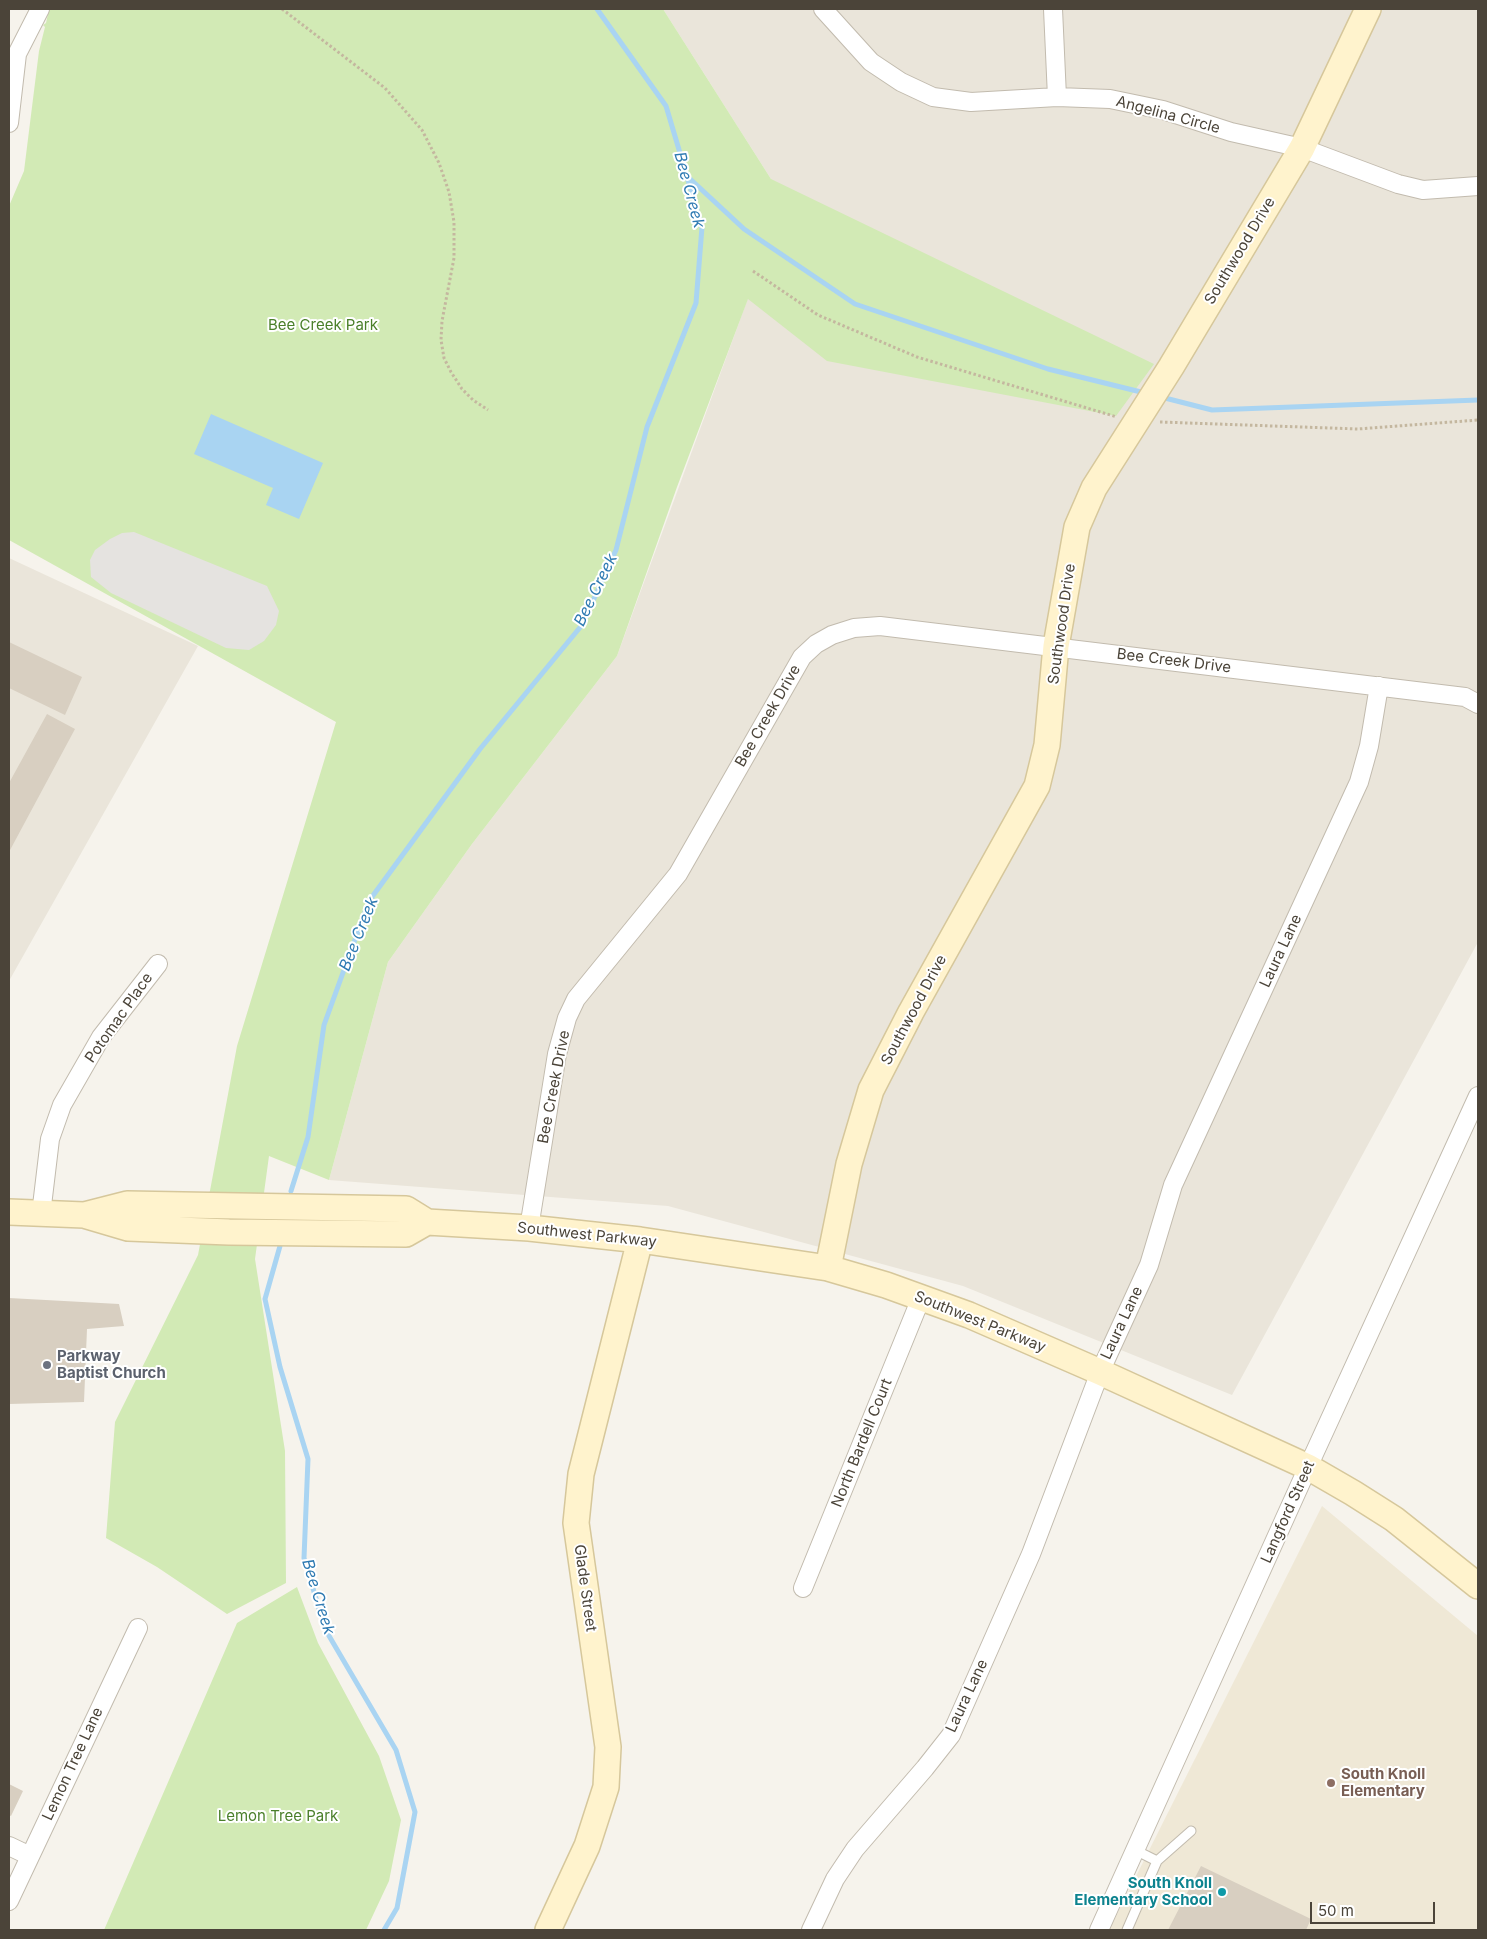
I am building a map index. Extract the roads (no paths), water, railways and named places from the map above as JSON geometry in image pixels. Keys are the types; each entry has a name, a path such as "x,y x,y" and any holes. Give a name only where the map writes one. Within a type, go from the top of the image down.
{"street":[{"path":"9,123 17,54 40,9"},
{"name":"Angelina Circle","path":"823,9 871,62 901,82 933,97 971,102 1057,97 1110,99 1163,110 1231,132 1302,148 1398,184 1423,190 1478,186"},
{"path":"1053,9 1057,97"},
{"name":"Southwood Drive","path":"828,1268 849,1164 872,1090 911,1012 1038,786 1047,744 1056,646 1077,527 1126,419 1171,367 1302,148 1368,9"},
{"name":"Bee Creek Drive","path":"530,1228 557,1054 568,1018 576,1000 678,874 802,657 816,644 832,635 854,628 880,626 1465,697 1478,704"},
{"name":"Laura Lane","path":"811,1930 835,1879 854,1849 925,1768 951,1735 1032,1554 1100,1372 1149,1265 1173,1184 1359,782 1369,746 1379,686"},
{"name":"Potomac Place","path":"41,1214 50,1139 62,1104 101,1037 158,964"},
{"name":"Langford Street","path":"1099,1930 1478,1096"},
{"name":"Southwest Parkway","path":"9,1212 84,1215 127,1204 406,1209 427,1222 530,1228 640,1240 828,1268 886,1284 969,1315 1100,1372 1308,1467 1394,1519 1478,1586"},
{"name":"Glade Street","path":"548,1930 587,1846 606,1787 608,1747 576,1523 581,1474 640,1240"},
{"name":"North Bardell Court","path":"803,1588 921,1298"},
{"name":"Lemon Tree Lane","path":"9,1901 138,1628"},
{"path":"9,1846 30,1856"}],"lane":[{"path":"1127,1930 1157,1861 1191,1832"},
{"path":"1136,1850 1157,1861"}],"water":[{"path":"211,414 323,463 299,519 266,505 273,488 194,454"}],"waterway":[{"name":"Bee Creek","path":"291,1191 308,1137 324,1025 369,901 480,749 582,625 616,550 647,427 696,303 702,227 666,106 597,9"},
{"path":"688,177 744,229 855,304 1048,369 1145,393"},
{"path":"1161,397 1212,410 1478,400"},
{"name":"Bee Creek","path":"280,1246 265,1299 280,1367 308,1459 304,1558 325,1629 396,1750 415,1812 397,1908 384,1930"}],"place":[{"name":"Parkway Baptist Church","path":"47,1365"},
{"name":"South Knoll Elementary","path":"1331,1783"},
{"name":"South Knoll Elementary School","path":"1222,1892"}],"park label":[{"name":"Bee Creek Park","path":"323,325"},
{"name":"Lemon Tree Park","path":"278,1816"}]}
